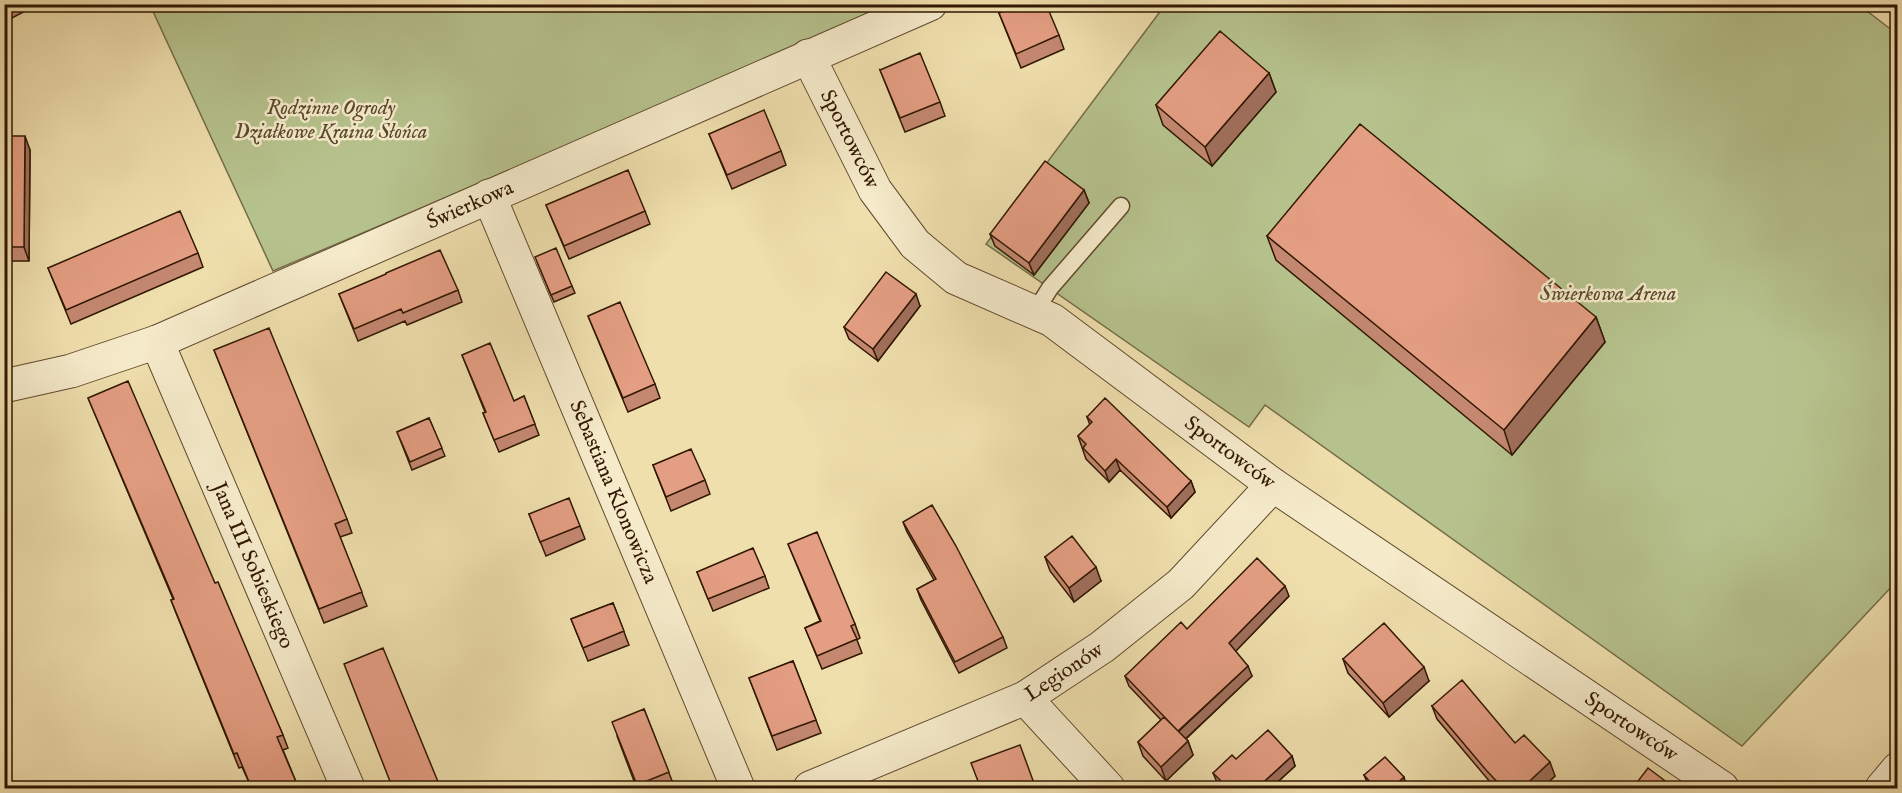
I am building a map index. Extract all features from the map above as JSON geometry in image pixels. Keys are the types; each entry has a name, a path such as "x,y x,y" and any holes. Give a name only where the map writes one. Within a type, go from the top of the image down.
{"street":[{"name":"Świerkowa","path":"4,386 71,371 157,342 930,4"},
{"name":"Sportowców","path":"808,56 875,190 915,244 956,278 1052,320 1273,485 1722,789"},
{"name":"Sebastiana Klonowicza","path":"489,196 738,789"},
{"name":"Jana III Sobieskiego","path":"157,342 348,789"},
{"name":"Legionów","path":"810,789 1025,698 1102,647 1181,584 1273,485"},
{"path":"1025,698 1108,789"},
{"path":"1882,789 1898,769"}],"lane":[{"path":"1035,312 1050,288 1121,206"}],"green space":[{"name":"Rodzinne Ogrody Działkowe Kraina Słońca","path":"150,5 899,5 273,271"},
{"name":"Świerkowa Arena","path":"1165,5 1859,5 1897,34 1897,581 1742,746 1265,405 1249,427 986,244"}],"building":[{"path":"1018,4 1046,4 1059,35 1016,54 999,13"},
{"path":"1220,31 1269,73 1205,147 1156,105"},
{"path":"920,53 940,102 900,118 880,70"},
{"path":"764,110 781,151 727,175 709,134"},
{"path":"1360,124 1596,317 1504,430 1267,236"},
{"path":"4,136 25,136 24,247 4,247"},
{"path":"1045,161 1084,190 1029,263 990,234"},
{"path":"628,170 645,211 564,246 546,205"},
{"path":"180,211 198,253 66,310 48,268"},
{"path":"556,248 572,286 551,295 535,257"},
{"path":"440,250 458,290 403,313 401,309 354,329 339,294"},
{"path":"886,272 916,294 873,349 844,327"},
{"path":"620,302 655,384 623,398 588,316"},
{"path":"269,328 347,519 335,524 362,592 319,609 214,350"},
{"path":"490,343 514,401 524,396 535,424 494,440 483,413 486,412 462,355"},
{"path":"128,381 215,583 218,582 283,735 277,737 299,789 252,789 237,753 234,754 171,600 174,599 88,398"},
{"path":"1105,398 1191,481 1167,507 1116,459 1105,471 1083,448 1086,444 1078,436 1092,422 1087,417"},
{"path":"429,418 442,448 410,462 397,432"},
{"path":"691,449 705,480 666,497 653,465"},
{"path":"569,498 580,526 540,542 529,514"},
{"path":"932,505 1003,637 955,662 917,589 936,579 903,522"},
{"path":"817,532 855,624 851,626 857,639 817,656 805,628 821,621 788,544"},
{"path":"1072,536 1096,567 1069,588 1045,557"},
{"path":"753,548 765,576 708,599 697,572"},
{"path":"1257,558 1285,586 1229,643 1248,666 1178,731 1125,676 1181,622 1187,629"},
{"path":"613,603 624,631 583,648 571,619"},
{"path":"1384,623 1424,667 1383,703 1343,659"},
{"path":"383,648 441,789 393,789 344,664"},
{"path":"793,661 816,720 772,736 749,678"},
{"path":"1462,680 1515,743 1524,735 1550,762 1521,789 1504,789 1432,706"},
{"path":"644,709 669,772 637,785 612,722"},
{"path":"1164,717 1188,741 1161,767 1138,742"},
{"path":"1268,730 1292,756 1256,789 1231,789 1213,773 1232,755 1236,759"},
{"path":"1020,745 1035,786 1029,789 981,789 971,763"},
{"path":"1385,757 1404,777 1391,789 1376,789 1364,775"},
{"path":"1648,768 1676,789 1632,789"}]}
